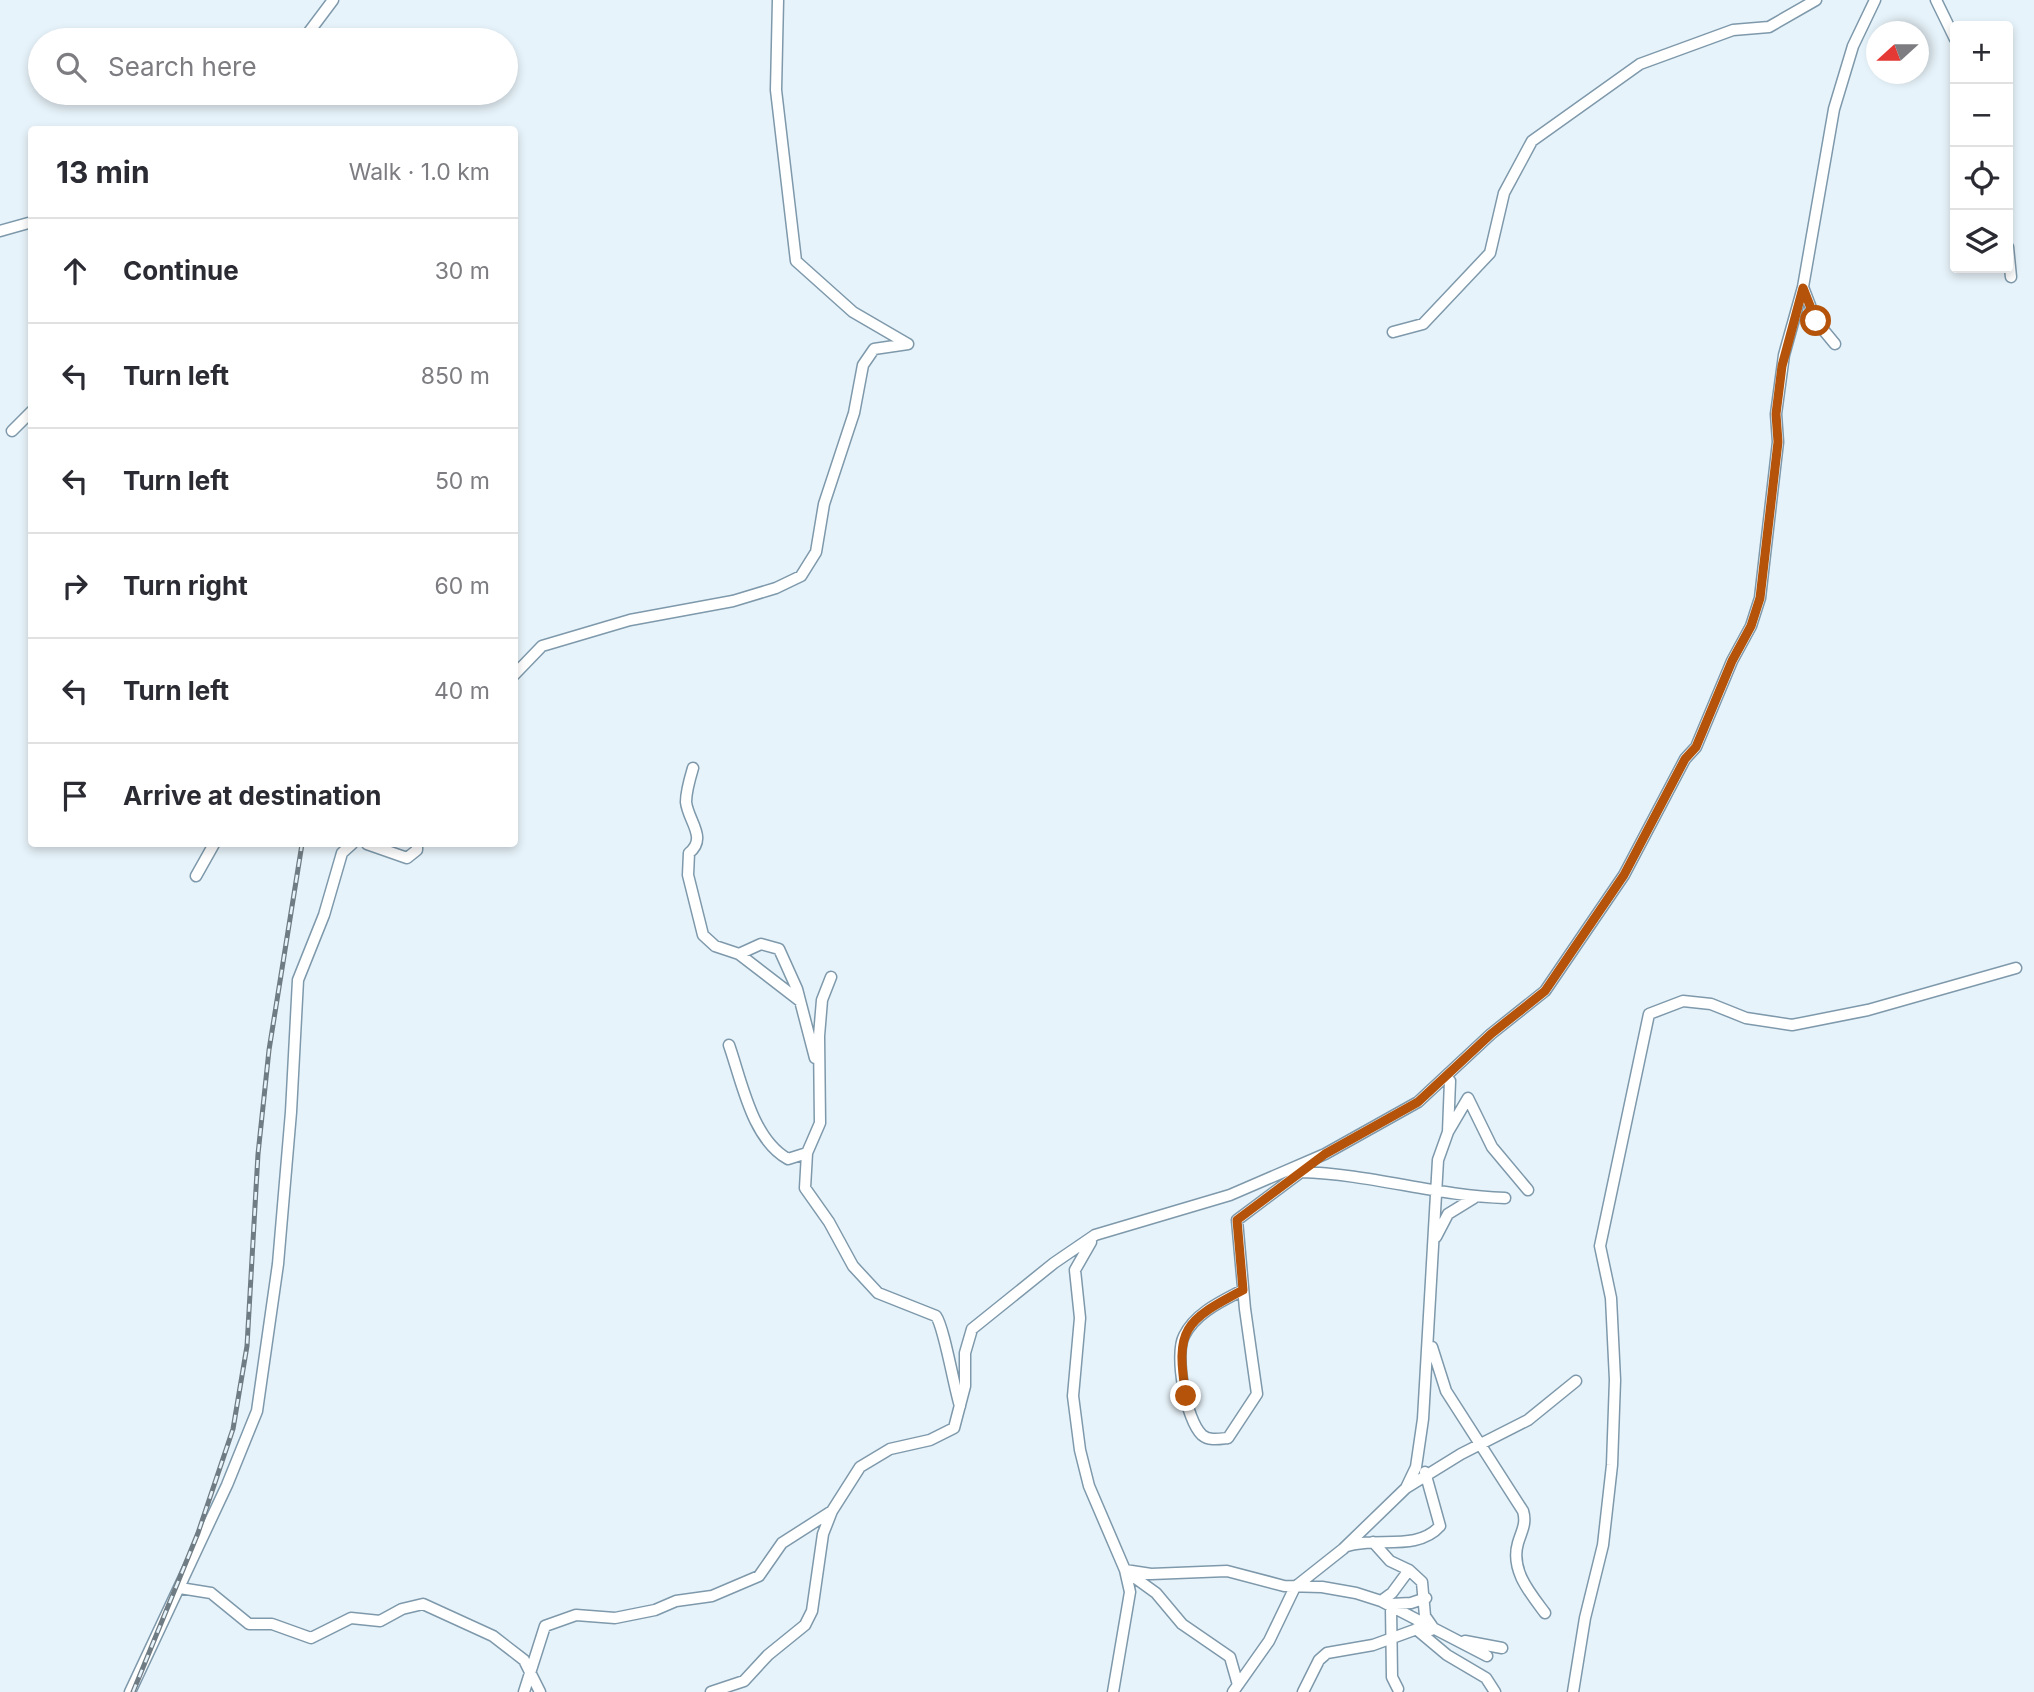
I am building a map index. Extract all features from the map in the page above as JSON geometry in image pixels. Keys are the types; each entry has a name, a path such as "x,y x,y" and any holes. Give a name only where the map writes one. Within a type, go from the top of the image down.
{"street":[{"path":"312,28 333,0"},
{"path":"518,671 542,646 630,620 733,601 776,589 801,576 816,552 824,504 854,413 863,365 874,349 908,344 853,312 796,261 776,90 778,0"},
{"path":"1393,332 1423,324 1490,253 1504,193 1532,141 1640,64 1733,30 1769,27 1816,0"},
{"path":"710,1692 744,1681 768,1655 805,1625 812,1611 822,1534 832,1511 860,1467 890,1449 930,1440 954,1428 961,1410 965,1386 965,1353 972,1329 1054,1263 1095,1235 1230,1195 1325,1154 1418,1102 1491,1034 1545,991 1590,926 1624,875 1685,759 1696,747 1732,661 1751,626 1760,598 1778,442 1776,414 1782,366 1803,288 1833,109 1853,46 1875,0"},
{"path":"1936,0 1950,29"},
{"path":"0,231 28,223"},
{"path":"2011,273 2011,277"},
{"path":"1803,288 1816,321 1835,344"},
{"path":"12,431 28,415"},
{"path":"693,768 686,798 689,816 699,834 696,848 689,853 688,874 703,935 715,946 739,954 800,1002"},
{"path":"196,876 212,847"},
{"path":"131,1692 227,1485 257,1411 278,1264 292,1112 298,980 324,915 342,853 349,847"},
{"path":"376,847 407,858 417,847"},
{"path":"739,954 761,944 779,949 800,1002 822,1088"},
{"path":"1573,1692 1585,1618 1604,1545 1612,1465 1615,1367 1611,1298 1600,1246 1649,1014 1682,1000 1711,1004 1745,1018 1792,1025 1868,1010 2017,968"},
{"path":"831,977 822,1000 819,1036 822,1088 820,1123 807,1153 805,1188 829,1222 853,1266 878,1293 936,1316 941,1323 950,1375 961,1410"},
{"path":"729,1045 763,1136 772,1150 788,1158 807,1153"},
{"path":"1448,1132 1450,1081"},
{"path":"1406,1488 1420,1452 1430,1331 1438,1160 1448,1132 1468,1098 1492,1147 1528,1190"},
{"path":"1243,1290 1197,1319 1183,1337 1179,1356 1186,1396 1197,1428 1204,1437 1214,1440 1228,1438 1257,1394 1237,1220 1325,1154"},
{"path":"1301,1172 1336,1173 1437,1189 1474,1198 1505,1198"},
{"path":"1433,1243 1448,1214 1474,1198"},
{"path":"1095,1235 1075,1270 1080,1318 1073,1396 1089,1486 1125,1570 1130,1592 1112,1692"},
{"path":"1430,1331 1440,1379 1478,1444 1523,1511 1524,1525 1517,1548 1518,1569 1526,1589 1545,1613"},
{"path":"1236,1689 1269,1641 1295,1587 1346,1546 1406,1488 1478,1444 1528,1420 1576,1381"},
{"path":"1346,1546 1416,1540 1434,1534 1440,1526 1420,1452"},
{"path":"524,1692 545,1626 576,1615 615,1618 655,1610 676,1601 712,1596 759,1576 782,1543 832,1511"},
{"path":"1373,1542 1390,1560 1409,1570 1422,1582 1426,1598 1425,1616 1436,1630"},
{"path":"1125,1570 1162,1574 1227,1571 1295,1587 1322,1587 1385,1604 1487,1656"},
{"path":"1125,1570 1156,1593 1182,1623 1230,1657 1236,1689"},
{"path":"1398,1689 1392,1676 1392,1636 1385,1604 1409,1570"},
{"path":"180,1588 211,1593 249,1624 272,1624 311,1638 351,1618 380,1621 401,1609 424,1604 494,1636 524,1660 540,1692"},
{"path":"1385,1604 1404,1604 1426,1598"},
{"path":"1385,1604 1447,1655 1486,1678 1495,1692"},
{"path":"1303,1692 1319,1660 1327,1653 1373,1645 1417,1629 1436,1630"},
{"path":"1459,1642 1470,1641 1502,1648"}],"railway":[{"path":"133,1692 198,1533 233,1429 247,1346 258,1154 269,1050 302,847"}],"route":[{"path":"1186,1396 1179,1356 1183,1337 1197,1319 1243,1290 1237,1220 1325,1154 1418,1102 1491,1034 1545,991 1624,875 1685,759 1696,747 1732,661 1751,626 1760,598 1778,442 1776,414 1782,366 1803,288 1816,321"}]}
